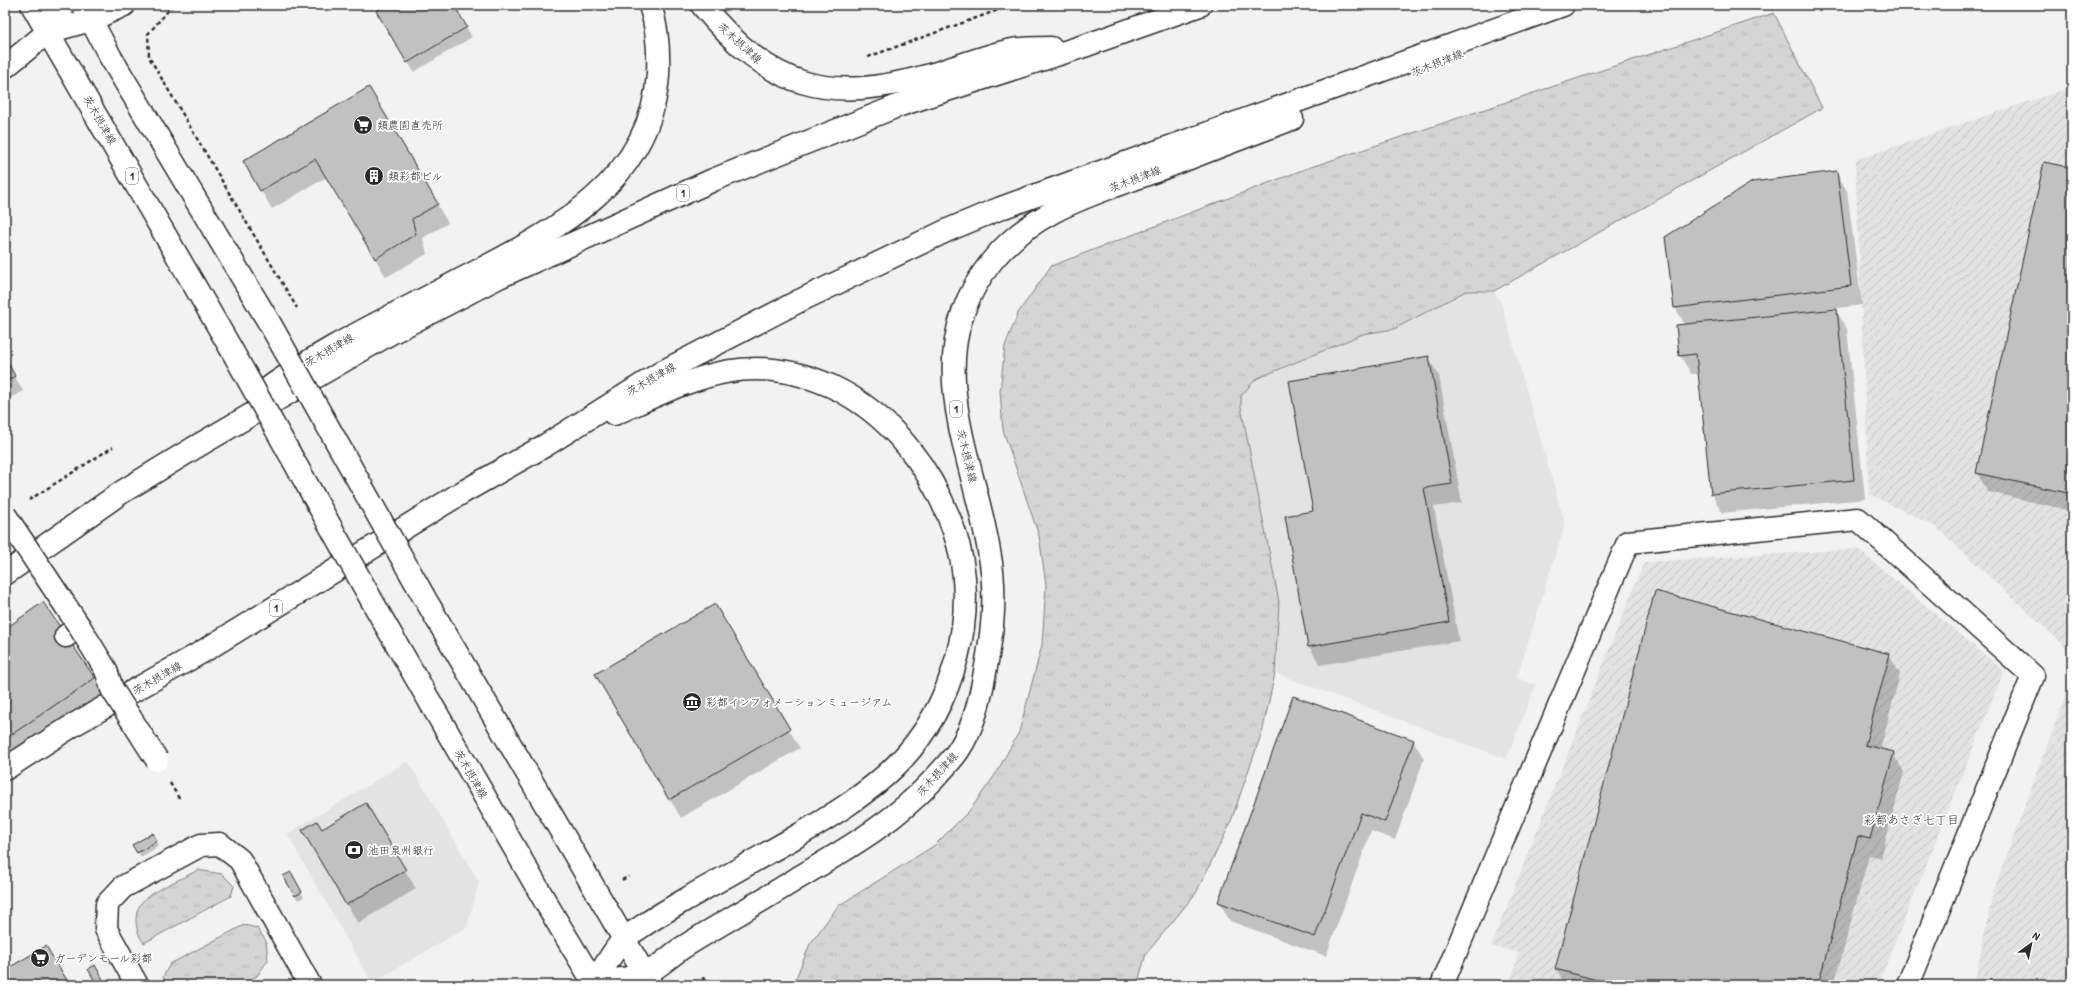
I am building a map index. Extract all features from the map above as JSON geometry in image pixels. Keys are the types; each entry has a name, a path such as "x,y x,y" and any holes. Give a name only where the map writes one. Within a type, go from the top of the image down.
{"main road":[{"name":"茨木摂津線","path":"32,5 230,347 385,624 594,984"},
{"path":"48,32 64,5"},
{"path":"11,63 48,32 87,12 124,5"},
{"name":"茨木摂津線","path":"194,448 238,411 283,378 334,346 545,234 593,200 629,158 645,132 653,107 657,89 658,55 656,30 650,5"},
{"name":"茨木摂津線","path":"702,5 735,41 750,55 771,70 817,86 834,88 866,88 900,82 1012,50 1087,45"},
{"name":"茨木摂津線","path":"5,574 122,492 194,448 391,333 499,277 616,222 713,180 900,105 1087,45 1200,5"},
{"name":"茨木摂津線","path":"5,770 75,724 202,652 463,492 546,445 662,372 799,301 948,230 1008,206 1563,5"},
{"name":"茨木摂津線","path":"594,984 648,980 683,948 867,837 901,812 956,753 967,736 978,704 990,650 994,610 994,587 983,522 959,429 953,383 954,354 959,326 973,291 983,273 999,252 1011,241 1053,210 1443,61 1567,5"},
{"name":"茨木摂津線","path":"87,12 111,58 270,324 424,597 624,939"},
{"name":"茨木摂津線","path":"546,445 661,393 716,373 749,369 778,370 814,378 857,400 890,428 914,454 933,481 941,498 958,543 962,567 965,606 961,642 955,665 945,696 938,710 912,748 879,783 844,809 662,913 624,939 594,984"},
{"path":"5,515 72,631 106,670 112,689 157,760"},
{"path":"1442,985 1628,542 1858,519 2033,676 1908,985"},
{"path":"137,985 106,929 107,904 123,887 201,845 220,844 240,860 310,985"},
{"path":"624,939 648,980"}],"path":[{"path":"173,5 148,34 149,57 298,308"},
{"path":"861,60 1012,5"},
{"path":"25,502 113,446"},
{"path":"702,978 722,985"}],"shaded area":[{"path":"2072,87 2072,653 1936,527 1869,494 1855,160"},
{"path":"1466,291 1494,292 1501,302 1565,524 1517,678 1536,685 1506,759 1275,673 1279,602 1241,407 1241,396 1256,379 1363,334 1394,329"},
{"path":"1858,549 2004,671 1878,985 1510,985 1518,952 1491,946 1644,562"},
{"path":"2072,678 2072,985 1974,985 1993,892"},
{"path":"408,761 479,882 467,927 372,983 287,834"}],"green space":[{"path":"1774,13 1822,108 1494,291 1466,291 1394,329 1363,334 1256,379 1241,396 1241,407 1279,602 1275,673 1263,729 1230,824 1196,893 1146,954 1137,985 793,985 810,944 838,906 935,845 970,810 995,775 1019,732 1042,645 1046,585 1039,536 1003,430 1000,391 1005,346 1018,313 1051,266 1305,169"},
{"path":"198,870 222,874 234,886 231,896 144,943 138,932 136,920 138,908 141,903 157,891"},
{"path":"244,925 257,928 266,941 268,960 257,976 241,985 167,985 163,977 170,964"}],"building":[{"path":"386,5 454,5 467,27 407,63 376,11"},
{"name":"類彩都ビル","path":"369,87 438,204 412,219 416,234 375,259 315,159 260,191 243,161"},
{"path":"2044,162 2072,168 2072,494 1976,473"},
{"path":"1837,171 1851,286 1674,308 1665,237 1752,182"},
{"path":"1837,309 1854,480 1711,494 1696,354 1679,356 1676,325"},
{"path":"1429,356 1452,484 1424,488 1449,622 1308,647 1285,516 1313,511 1289,381"},
{"path":"5,357 15,376 5,382"},
{"path":"1655,591 1890,654 1865,745 1894,752 1870,839 1858,836 1818,985 1616,985 1555,969"},
{"path":"43,602 95,678 5,739 5,629"},
{"name":"彩都インフォメーションミュージアム","path":"715,604 790,729 669,800 595,674"},
{"path":"1293,696 1414,740 1385,822 1361,813 1315,937 1218,902"},
{"name":"池田泉州銀行","path":"366,803 406,870 346,905 302,830 317,821 322,829"},
{"path":"153,833 157,841 137,853 132,845"},
{"path":"291,872 302,892 295,896 283,876"},
{"name":"ガーデンモール彩都","path":"46,946 70,985 5,985 5,970"},
{"path":"95,965 106,985 97,985 88,969"}],"place":[{"name":"類農園直売所","path":"363,125"},
{"name":"類彩都ビル","path":"374,176"},
{"name":"彩都インフォメーションミュージアム","path":"692,702"},
{"name":"池田泉州銀行","path":"354,850"},
{"name":"ガーデンモール彩都","path":"40,958"}],"district":[{"name":"彩都あさぎ七丁目","path":"1911,820"}]}
